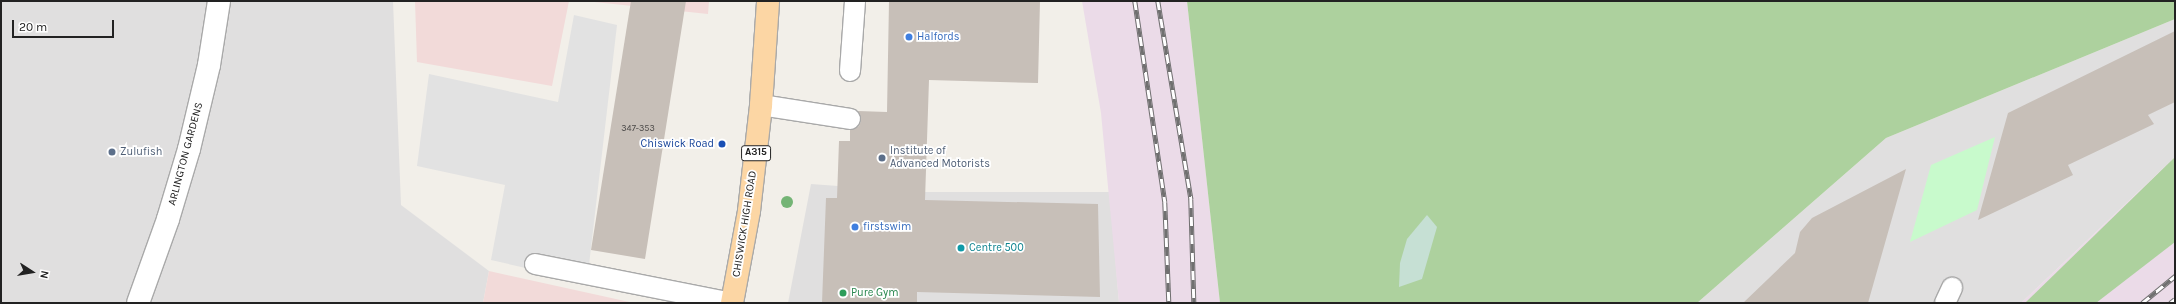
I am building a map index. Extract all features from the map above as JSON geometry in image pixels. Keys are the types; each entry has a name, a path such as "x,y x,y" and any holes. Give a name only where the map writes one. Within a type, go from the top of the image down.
{"main road":[{"name":"CHISWICK HIGH ROAD","path":"732,303 749,211 761,105 768,1"}],"street":[{"name":"ARLINGTON GARDENS","path":"138,303 189,149 209,65 219,1"}],"lane":[{"path":"850,71 855,1"},
{"path":"761,105 850,119"},
{"path":"535,264 732,303"}],"shaded area":[{"path":"1,1 393,1 401,205 489,271 483,303 1,303"},
{"path":"415,1 569,1 552,86 417,62"},
{"path":"585,1 709,1 708,14"},
{"path":"1082,1 1187,1 1220,303 1119,303 1101,113"},
{"path":"574,15 617,25 587,282 491,260 505,185 417,166 429,74 558,102"},
{"path":"2175,19 2175,157 2021,303 1697,303 1886,138"},
{"path":"2175,157 2175,303 2021,303 2174,158"},
{"name":"Centre 500","path":"811,184 919,192 1110,192 1119,303 788,303"},
{"path":"489,271 634,303 483,303"}],"green space":[{"path":"1187,1 2175,1 2175,19 1886,138 1697,303 1220,303"},
{"path":"1995,137 1977,210 1910,242 1931,165"},
{"path":"2175,157 2175,242 2096,303 2025,303"},
{"path":"1427,215 1437,227 1422,279 1399,287 1400,263 1407,239"}],"building":[{"path":"631,1 686,1 645,259 591,250"},
{"path":"889,1 1040,1 1038,83 929,80 925,200 1098,204 1100,297 917,292 917,303 822,303 826,198 837,198 839,141 850,141 850,130 859,126 861,121 858,111 887,112"},
{"path":"2175,31 2175,102 2148,115 2154,124 2068,165 2073,175 1978,220 2008,113"},
{"path":"1906,169 1868,303 1743,303 1795,253 1800,232 1812,218"}],"railway":[{"path":"1135,1 1165,202 1169,303"},
{"path":"1158,1 1191,199 1194,303"},
{"path":"2142,303 2175,276"},
{"path":"2170,303 2175,299"}],"place":[{"name":"Halfords","path":"909,37"},
{"name":"Chiswick Road","path":"722,144"},
{"name":"Zulufish","path":"112,152"},
{"name":"Institute of Advanced Motorists","path":"882,158"},
{"name":"firstswim","path":"855,227"},
{"name":"Centre 500","path":"961,248"},
{"name":"Pure Gym","path":"843,293"}]}
